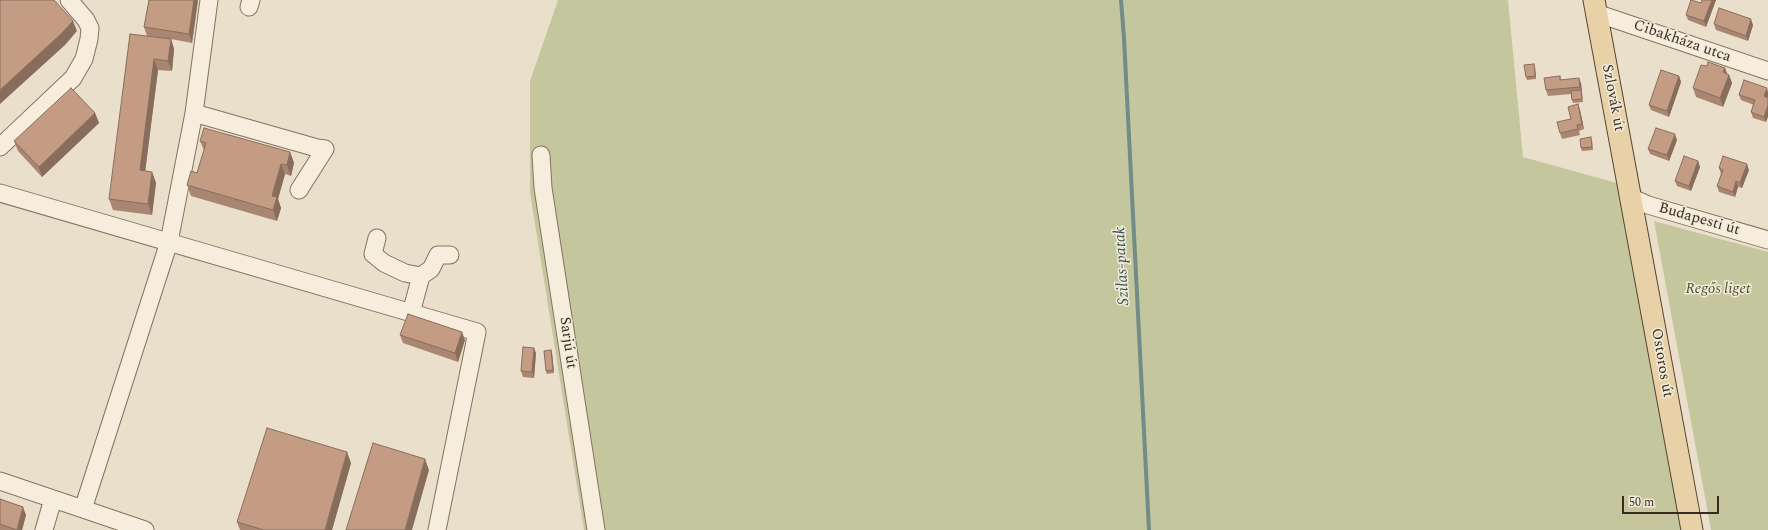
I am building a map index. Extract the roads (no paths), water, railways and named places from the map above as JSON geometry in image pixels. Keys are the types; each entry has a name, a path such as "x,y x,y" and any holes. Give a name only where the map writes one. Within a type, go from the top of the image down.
{"main road":[{"name":"Szlovák út","path":"1595,6 1630,197"},
{"name":"Ostoros út","path":"1630,197 1692,530"}],"street":[{"path":"0,147 73,78 84,59 90,28 86,20 69,0"},
{"path":"83,510 169,242 194,113 209,0"},
{"name":"Cibakháza utca","path":"1595,6 1768,71"},
{"path":"194,113 318,152 299,190"},
{"name":"Sarjú út","path":"541,155 543,188 596,530"},
{"path":"0,193 477,332 437,530"},
{"name":"Budapesti út","path":"1630,197 1648,205 1768,240"},
{"path":"377,238 373,254 384,263 406,273 421,276"},
{"path":"411,313 421,276 431,268 438,255 450,255"},
{"path":"0,481 145,530"},
{"path":"44,530 53,499"}],"waterway":[{"name":"Szilas-patak","path":"1121,0 1149,530"}],"park label":[{"name":"Regős liget","path":"1718,290"}]}
